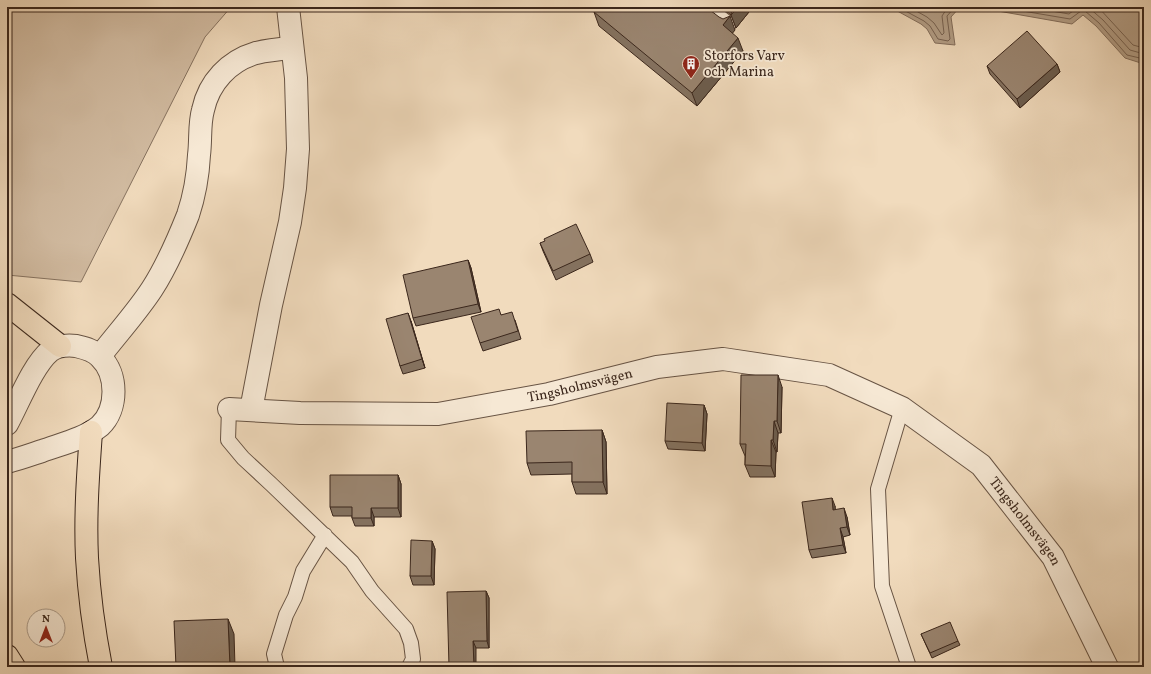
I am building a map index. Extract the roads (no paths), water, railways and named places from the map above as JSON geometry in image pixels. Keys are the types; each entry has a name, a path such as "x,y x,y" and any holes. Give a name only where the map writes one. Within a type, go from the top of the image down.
{"highway":[{"path":"7,304 60,346"},
{"path":"92,432 87,475 87,557 94,630 100,667"},
{"path":"7,656 14,667"}],"street":[{"path":"251,410 290,222 295,188 298,149 296,78 288,7"},
{"path":"100,356 152,289 173,251 188,212 192,197 197,174 202,111 212,85 232,64 255,53 268,50 292,48"},
{"path":"7,424 33,372 51,350 60,346 80,347 91,350 100,356 107,365 112,378 114,390 108,415 101,424 92,432 69,442 7,462"},
{"name":"Tingsholmsvägen","path":"229,409 300,413 438,414 549,394 657,367 723,359 829,375 902,408 981,465 1053,556 1107,667"}],"lane":[{"path":"707,7 729,24"},
{"path":"902,408 878,489 882,586 909,667"},
{"path":"229,409 228,440 242,458 272,484 352,562 372,591 406,629 414,658 409,667"},
{"path":"277,667 274,654 286,615 295,597 302,571 325,535"}],"water":[{"path":"890,7 960,7 951,17 955,45 935,43 927,29 921,24"},
{"path":"975,7 1144,7 1144,64 1125,58 1096,26 1083,15 1072,24"}],"place":[{"name":"Storfors Varv och Marina","path":"691,79"}]}
